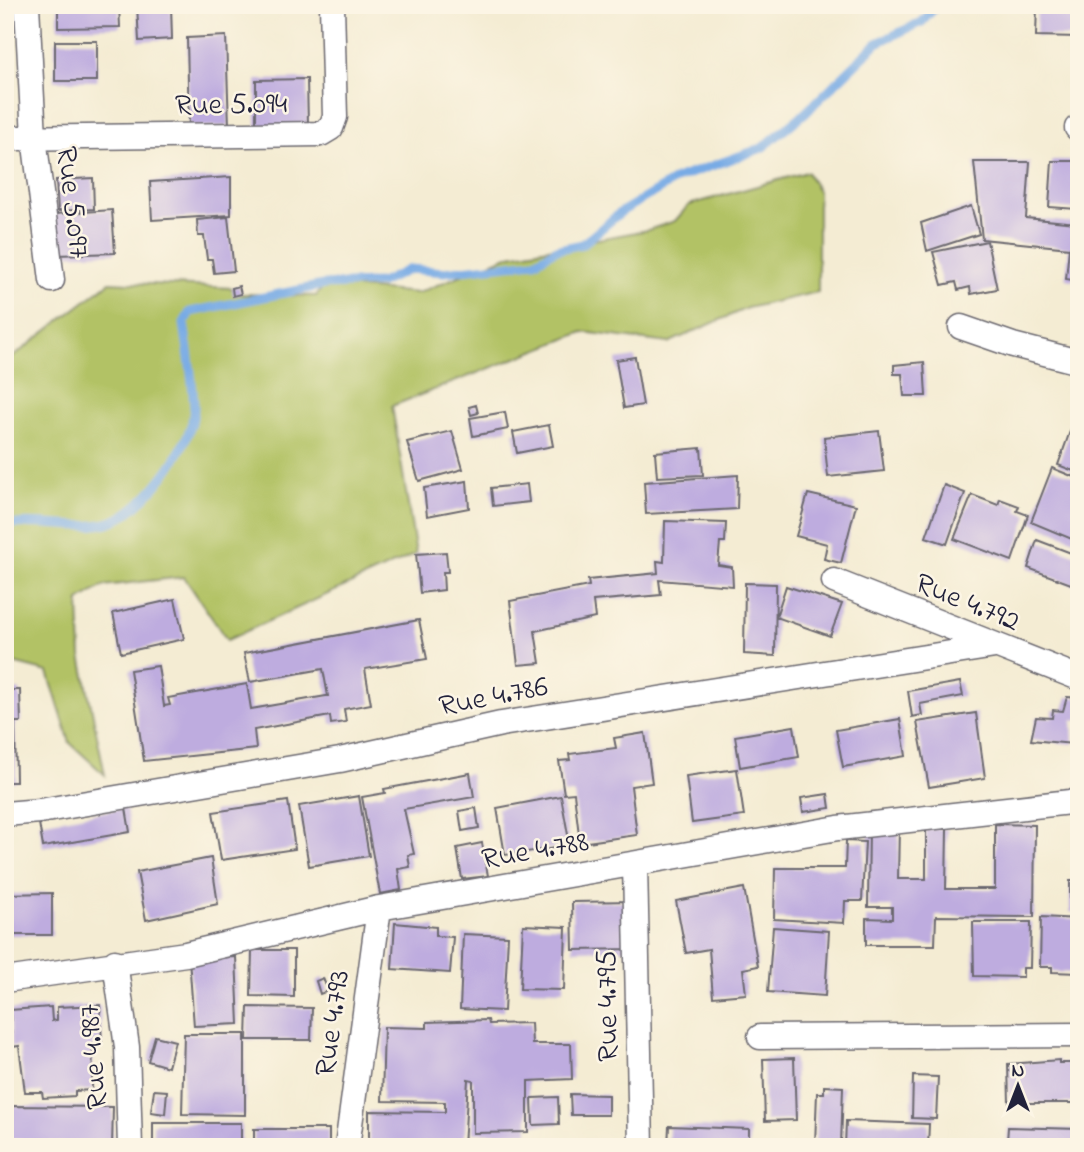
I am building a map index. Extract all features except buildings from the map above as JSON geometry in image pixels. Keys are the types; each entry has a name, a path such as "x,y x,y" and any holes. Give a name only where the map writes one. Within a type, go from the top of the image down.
{"street":[{"name":"Rue 5.097","path":"27,5 34,137 52,280"},
{"name":"Rue 5.094","path":"5,138 321,134 331,128 335,117 332,5"},
{"path":"961,327 1013,345 1079,362"},
{"name":"Rue 4.792","path":"834,581 1079,678"},
{"name":"Rue 4.786","path":"5,814 40,811 340,760 514,722 995,646"},
{"name":"Rue 4.788","path":"5,980 115,962 186,954 379,908 838,828 1079,801"},
{"name":"Rue 4.795","path":"635,864 641,1147"},
{"name":"Rue 4.793","path":"347,1147 379,908"},
{"name":"Rue 4.987","path":"115,962 127,1047 130,1147"},
{"path":"760,1037 1079,1035"}],"green space":[{"path":"807,172 818,191 818,292 747,308 668,343 583,332 392,406 416,554 227,640 184,577 103,586 79,601 81,656 105,775 70,743 48,672 5,661 5,363 110,282 232,288 241,294 316,296 324,285 418,293 510,255 648,230 675,221 689,205"}],"waterway":[{"path":"5,525 30,523 82,526 107,523 121,517 150,493 176,458 192,423 194,408 184,323 190,312 324,285 381,283 410,269 444,272 535,262 555,250 583,244 621,212 678,178 762,148 805,113 877,43 922,22 937,5"}]}
